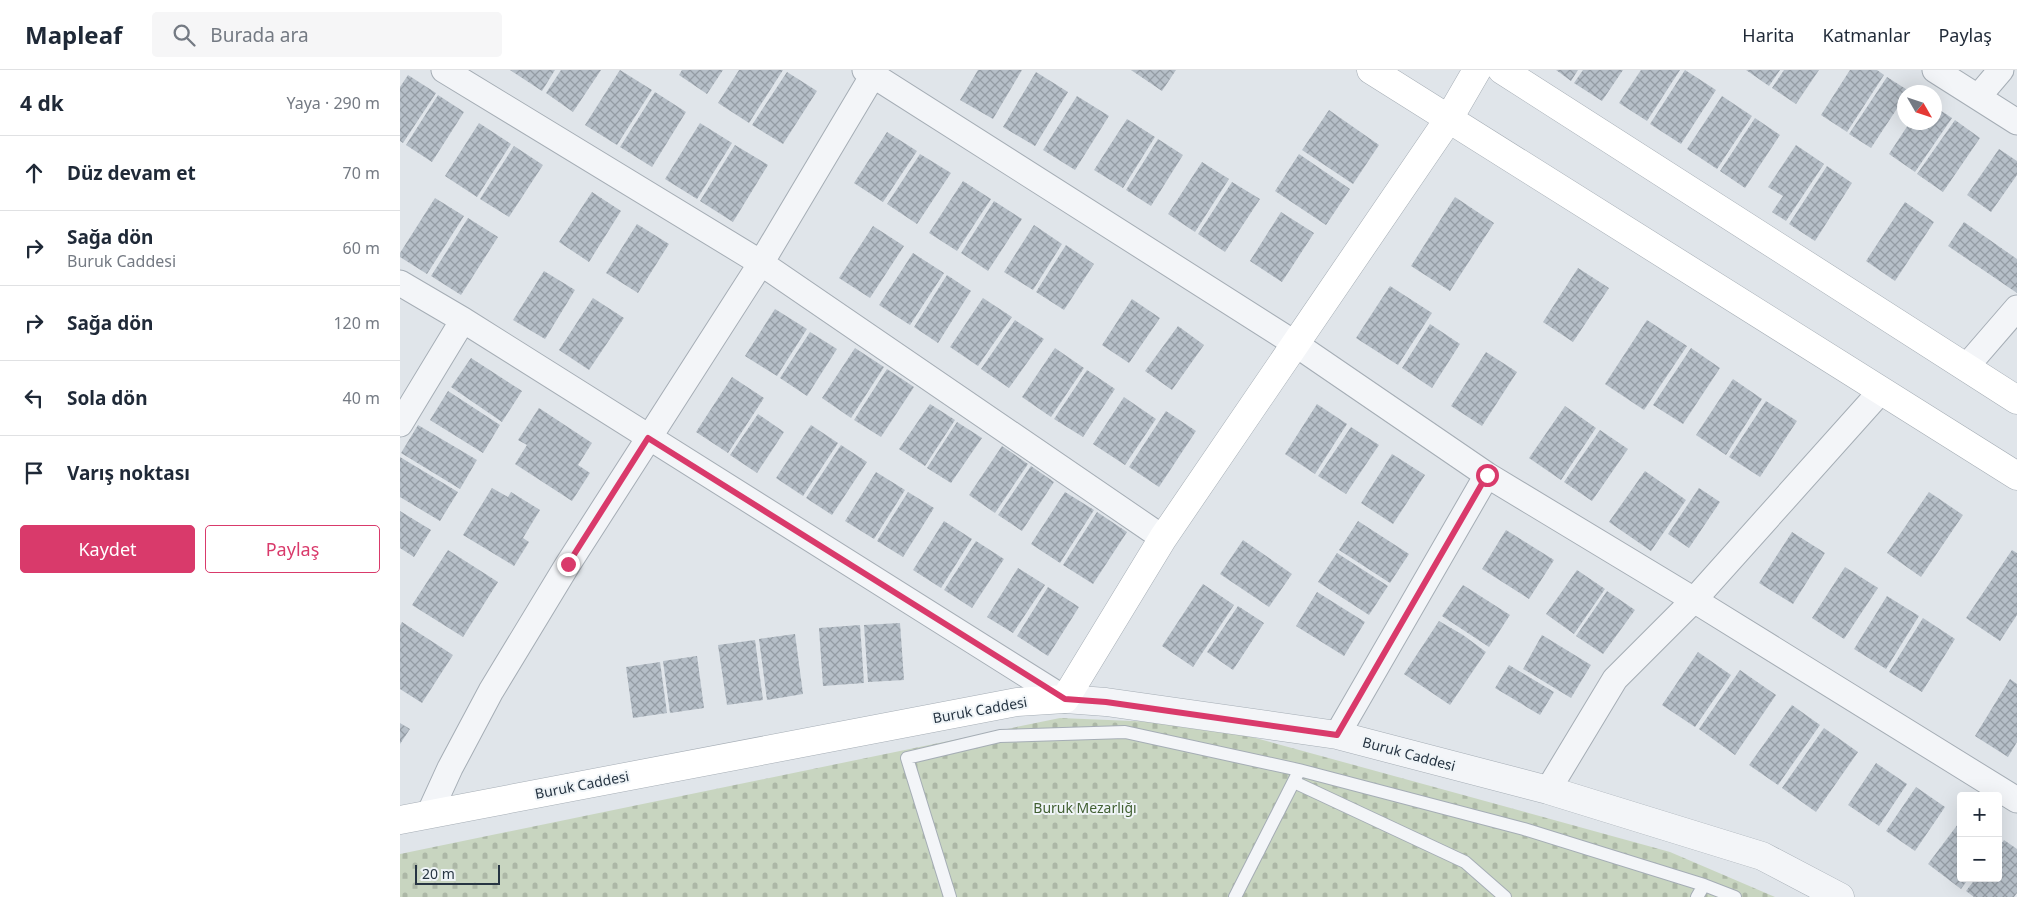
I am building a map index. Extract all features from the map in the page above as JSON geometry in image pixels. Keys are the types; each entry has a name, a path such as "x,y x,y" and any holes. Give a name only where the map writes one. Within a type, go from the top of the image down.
{"main road":[{"path":"1371,70 2017,476"},
{"path":"1065,699 1163,538 1294,343 1448,120 1478,70"},
{"path":"1502,70 2017,400"},
{"name":"Buruk Caddesi","path":"400,820 1017,702 1065,699"}],"street":[{"path":"444,70 761,263 1163,538"},
{"path":"1935,70 2017,122"},
{"path":"1978,97 2001,70"},
{"path":"429,814 450,768 491,692 568,564 761,263 871,72 1294,343 1487,475 1694,600 2017,800"},
{"path":"400,282 1065,699"},
{"path":"1966,367 2017,308"},
{"path":"400,424 463,320"},
{"path":"1548,790 1615,679 1694,600 1881,391"},
{"path":"1337,735 1487,475"},
{"name":"Buruk Caddesi","path":"1065,699 1106,702 1337,735 1548,790 1762,856 1840,897"}],"lane":[{"path":"950,897 907,758 1000,736 1125,732 1297,776 1524,829 1704,885 1735,897"},
{"path":"1235,897 1297,776"},
{"path":"1297,776 1465,862 1505,897"},
{"path":"1698,897 1704,885"}],"green space":[{"name":"Buruk Mezarlığı","path":"1060,718 1205,724 1670,852 1775,897 400,897 400,854"}],"building":[{"path":"510,70 555,70 542,91"},
{"path":"561,70 601,70 573,112 546,93"},
{"path":"620,70 652,90 617,145 585,125"},
{"path":"682,70 723,70 707,94 679,75"},
{"path":"739,70 783,70 749,123 718,103"},
{"path":"978,70 1022,70 993,119 960,100"},
{"path":"1131,70 1176,70 1162,91"},
{"path":"1556,70 1578,70 1571,81"},
{"path":"1583,70 1623,70 1602,101 1574,83"},
{"path":"1641,70 1680,70 1647,121 1619,103"},
{"path":"1685,70 1716,90 1681,144 1650,124"},
{"path":"1746,70 1780,70 1769,86"},
{"path":"1784,70 1819,70 1796,104 1772,88"},
{"path":"1850,70 1877,70 1884,75 1847,132 1821,115"},
{"path":"787,72 817,91 783,144 752,125"},
{"path":"1036,72 1068,92 1035,146 1003,127"},
{"path":"408,75 436,93 403,143 400,141 400,87"},
{"path":"1887,77 1900,85 1897,85 1897,109 1871,148 1849,134"},
{"path":"655,92 686,112 652,167 620,147"},
{"path":"438,95 464,112 432,162 406,145"},
{"path":"1077,96 1109,116 1075,170 1043,150"},
{"path":"1722,96 1752,116 1717,169 1687,149"},
{"path":"1329,110 1379,145 1353,184 1302,150"},
{"path":"1942,111 1952,118 1915,172 1889,154 1905,130 1942,130"},
{"path":"1755,118 1780,135 1745,188 1720,171"},
{"path":"1127,119 1155,137 1123,188 1094,170"},
{"path":"1955,120 1980,138 1943,192 1917,174"},
{"path":"479,123 511,144 477,197 445,176"},
{"path":"700,123 732,143 697,199 665,179"},
{"path":"887,132 917,151 883,202 854,183"},
{"path":"1158,139 1183,155 1151,206 1126,190"},
{"path":"735,145 768,165 733,222 700,201"},
{"path":"1796,145 1824,164 1786,221 1772,212 1783,196 1768,187"},
{"path":"514,146 543,165 509,217 480,199"},
{"path":"1999,149 2017,161 2017,175 1991,212 1967,195"},
{"path":"920,154 951,173 917,224 887,204"},
{"path":"1299,154 1350,189 1326,225 1275,191"},
{"path":"1202,162 1229,179 1195,232 1168,214"},
{"path":"1827,166 1852,183 1815,241 1789,224"},
{"path":"963,181 991,199 957,251 929,233"},
{"path":"1232,182 1260,199 1225,252 1198,234"},
{"path":"592,192 621,211 589,262 559,242"},
{"path":"1455,197 1494,223 1450,291 1411,266"},
{"path":"435,198 464,216 427,274 400,257 400,253"},
{"path":"994,201 1022,219 988,271 961,253"},
{"path":"1905,202 1934,222 1895,281 1866,261"},
{"path":"1281,212 1314,233 1282,282 1250,261"},
{"path":"468,218 498,237 461,295 431,276"},
{"path":"1964,222 2017,259 2017,293 1948,246"},
{"path":"637,224 669,244 638,293 606,273"},
{"path":"1034,225 1062,244 1033,290 1004,272"},
{"path":"873,226 904,246 870,298 839,278"},
{"path":"1066,245 1094,264 1064,310 1036,292"},
{"path":"913,253 944,273 910,325 879,305"},
{"path":"1578,268 1609,288 1573,342 1543,322"},
{"path":"544,271 575,290 545,339 513,320"},
{"path":"947,275 971,291 938,343 914,327"},
{"path":"1390,286 1432,313 1398,365 1356,338"},
{"path":"593,298 624,318 589,370 559,350"},
{"path":"983,298 1012,317 978,366 950,347"},
{"path":"1132,299 1160,318 1129,363 1102,345"},
{"path":"775,309 807,329 777,376 745,356"},
{"path":"1015,320 1044,339 1009,388 981,369"},
{"path":"1647,320 1687,346 1644,410 1605,384"},
{"path":"1430,324 1460,344 1432,388 1402,368"},
{"path":"1178,326 1204,345 1172,390 1145,371"},
{"path":"810,332 837,349 807,396 780,378"},
{"path":"855,348 884,367 851,418 822,398"},
{"path":"1055,348 1084,368 1051,417 1022,397"},
{"path":"1691,348 1720,368 1683,424 1653,405"},
{"path":"1486,352 1517,372 1482,426 1451,406"},
{"path":"471,358 522,391 502,422 451,387"},
{"path":"887,369 914,387 881,437 854,420"},
{"path":"1087,370 1115,389 1083,437 1054,419"},
{"path":"732,377 764,398 728,453 696,432"},
{"path":"1733,379 1762,399 1726,455 1696,435"},
{"path":"448,391 500,425 483,453 430,420"},
{"path":"1124,397 1156,419 1125,465 1093,444"},
{"path":"1766,401 1797,421 1760,477 1729,457"},
{"path":"930,404 955,420 925,466 899,449"},
{"path":"1317,404 1347,424 1315,474 1285,454"},
{"path":"1565,406 1596,428 1561,480 1529,458"},
{"path":"539,408 592,443 578,465 590,473 572,501 515,464 527,445 518,440"},
{"path":"1166,411 1196,431 1159,487 1129,467"},
{"path":"758,414 784,432 757,473 730,455"},
{"path":"957,422 982,438 951,483 927,468"},
{"path":"418,425 477,460 460,489 401,453"},
{"path":"811,425 838,443 803,496 776,478"},
{"path":"1351,427 1379,445 1346,494 1318,476"},
{"path":"1600,430 1628,449 1592,501 1564,482"},
{"path":"841,445 867,462 832,515 806,498"},
{"path":"1002,446 1028,464 995,513 969,495"},
{"path":"1392,454 1425,475 1393,524 1361,503"},
{"path":"400,457 458,492 440,521 400,497"},
{"path":"1031,466 1054,482 1022,531 998,515"},
{"path":"1645,471 1686,500 1651,551 1609,522"},
{"path":"876,472 905,490 874,539 845,521"},
{"path":"492,488 508,497 511,492 540,510 523,538 529,542 514,566 463,535"},
{"path":"1699,488 1720,502 1689,548 1668,534"},
{"path":"908,492 934,508 903,557 877,541"},
{"path":"1065,492 1094,510 1060,563 1031,544"},
{"path":"1929,492 1963,515 1921,577 1887,553"},
{"path":"400,511 431,530 414,557 400,548"},
{"path":"1097,512 1127,532 1093,584 1063,565"},
{"path":"944,521 972,539 941,588 913,570"},
{"path":"1358,521 1409,554 1390,583 1339,550"},
{"path":"1506,530 1554,560 1529,599 1482,569"},
{"path":"1792,532 1825,553 1793,604 1759,583"},
{"path":"1243,540 1292,574 1269,607 1220,574"},
{"path":"976,541 1004,559 972,608 944,590"},
{"path":"448,550 498,582 463,637 412,605"},
{"path":"2012,550 2017,553 2017,615 2000,641 1966,618"},
{"path":"1337,553 1388,586 1369,615 1318,582"},
{"path":"1845,567 1878,588 1844,639 1812,618"},
{"path":"1018,568 1045,585 1013,633 987,617"},
{"path":"1577,570 1605,589 1574,634 1546,614"},
{"path":"1203,584 1234,605 1193,667 1162,646"},
{"path":"1463,585 1510,615 1489,647 1442,616"},
{"path":"1048,587 1079,607 1048,656 1017,636"},
{"path":"1607,591 1635,610 1603,654 1576,636"},
{"path":"1317,592 1365,622 1344,656 1296,626"},
{"path":"1887,596 1919,616 1886,669 1854,649"},
{"path":"1238,606 1264,623 1233,670 1207,652"},
{"path":"1923,618 1955,639 1922,692 1889,672"},
{"path":"1439,621 1463,635 1486,652 1450,705 1404,674"},
{"path":"402,622 453,655 422,703 400,689 400,626"},
{"path":"900,623 904,680 868,682 864,625"},
{"path":"860,625 864,683 823,686 819,628"},
{"path":"795,634 803,694 767,700 759,639"},
{"path":"1542,635 1591,665 1571,698 1523,669"},
{"path":"755,640 763,700 727,705 718,645"},
{"path":"1698,652 1731,675 1695,727 1662,705"},
{"path":"697,656 704,708 670,713 663,661"},
{"path":"660,662 667,713 633,718 626,667"},
{"path":"1509,665 1554,692 1540,715 1495,688"},
{"path":"1740,670 1776,695 1735,755 1699,729"},
{"path":"2010,679 2017,684 2017,742 2008,757 1975,736"},
{"path":"1792,705 1820,725 1778,785 1749,765"},
{"path":"400,723 410,729 400,744"},
{"path":"1824,728 1858,752 1816,812 1782,788"},
{"path":"1876,763 1907,784 1879,826 1848,805"},
{"path":"1916,787 1945,807 1915,851 1886,831"},
{"path":"1957,825 1957,882 1966,882 1961,889 1928,864"},
{"path":"2004,840 2017,849 2017,893 2014,897 1974,897 1966,891 1973,882 2002,882 2002,843"}],"route":[{"path":"568,564 648,438 1065,699 1106,702 1337,735 1487,475"}]}
